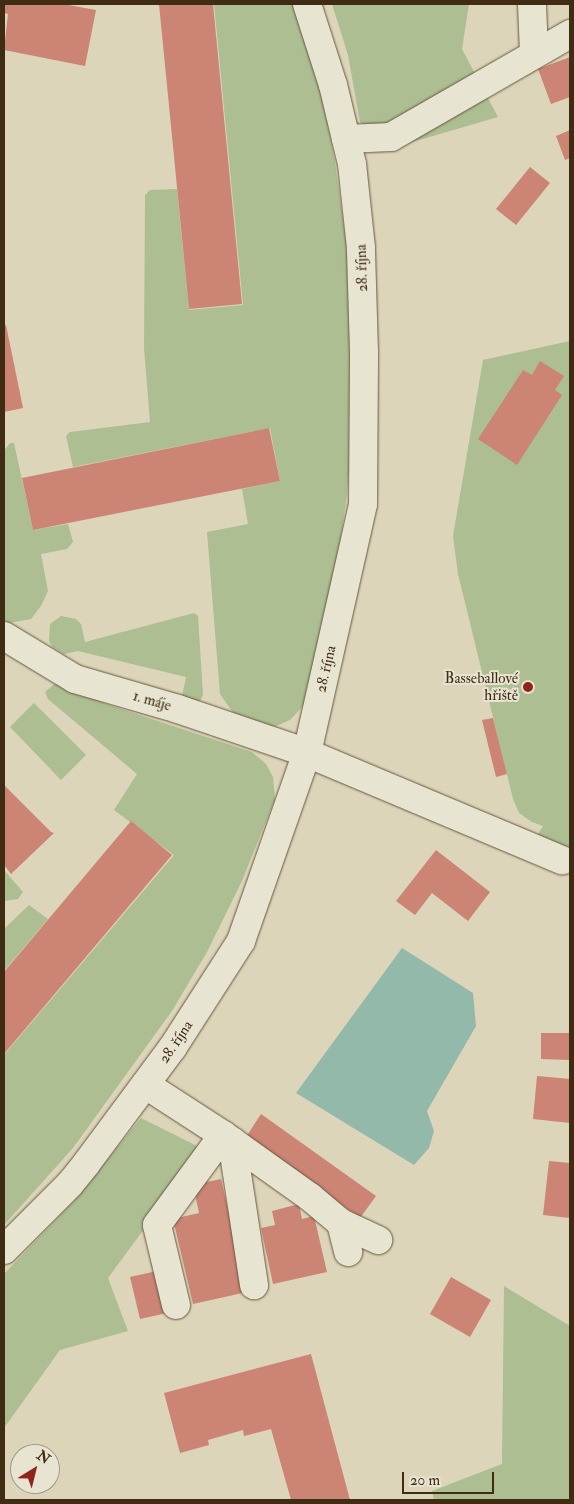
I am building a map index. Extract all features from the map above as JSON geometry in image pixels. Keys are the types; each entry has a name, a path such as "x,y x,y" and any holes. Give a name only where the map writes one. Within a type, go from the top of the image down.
{"street":[{"name":"28. října","path":"4,1250 70,1184 146,1085 173,1047 241,941 306,753 363,504 364,352 361,248 352,164 333,85 307,4"},
{"path":"532,4 534,53"},
{"path":"346,139 391,137 570,34"},
{"name":"1. máje","path":"4,636 75,679 178,709 306,753 562,860"},
{"path":"146,1085 227,1138 310,1197 341,1223 378,1240"},
{"path":"227,1138 254,1285"},
{"path":"176,1305 157,1225 227,1138"},
{"path":"341,1223 348,1252"}],"shaded area":[{"path":"214,4 296,4 319,77 335,162 346,241 353,344 352,426 347,495 335,578 305,704 290,720 276,726 262,727 234,714 220,694 207,532 248,524 242,489 280,481 270,428 73,467 66,436 70,432 150,422 144,348 145,195 150,190 177,189 189,310 243,305"},
{"path":"332,4 469,4 462,49 498,117 392,148 360,122 348,55"},
{"name":"Basseballové hřiště","path":"570,341 570,856 537,836 543,826 532,822 519,813 513,799 458,574 453,536 483,360"},
{"path":"10,443 14,443 33,530 68,524 73,542 67,549 41,554 48,591 41,606 31,619 9,623 4,620 4,451"},
{"path":"194,613 198,616 203,695 200,701 194,705 182,696 186,677 78,651 64,654 52,647 49,641 50,624 61,616 76,619 81,624 85,642"},
{"path":"58,681 106,704 252,752 266,764 273,777 275,799 242,881 207,952 172,1011 73,1148 4,1225 4,1055 174,855 114,810 137,774 48,699 45,692"},
{"path":"34,703 86,755 61,780 10,727"},
{"path":"4,870 23,892 18,899 4,901"},
{"path":"29,905 48,919 4,971 4,929"},
{"path":"402,948 473,993 476,1026 427,1111 434,1131 429,1148 414,1165 296,1093"},
{"path":"141,1118 203,1149 108,1278 128,1331 60,1350 4,1428 4,1274 73,1202"},
{"path":"504,1286 570,1326 570,1500 434,1500 432,1491 502,1464"}],"building":[{"path":"4,4 63,4 96,10 85,66 4,50 8,14 4,13"},
{"path":"159,4 213,4 242,304 189,309"},
{"path":"570,57 570,97 551,104 538,69"},
{"path":"570,130 570,158 565,160 556,136"},
{"path":"530,167 550,183 516,225 496,209"},
{"path":"4,325 6,325 23,408 4,412"},
{"path":"540,361 564,376 555,390 562,395 517,465 478,439 523,370 532,375"},
{"path":"269,428 280,481 33,530 22,478"},
{"path":"493,718 507,774 496,777 482,720"},
{"path":"4,785 54,833 11,874 4,865"},
{"path":"131,821 172,855 4,1054 4,972"},
{"path":"436,850 490,892 468,921 432,893 415,915 396,901"},
{"path":"541,1033 569,1033 569,1060 541,1059"},
{"path":"537,1076 570,1079 570,1123 533,1119"},
{"path":"261,1114 376,1196 360,1218 246,1137"},
{"path":"549,1161 570,1163 570,1218 543,1215"},
{"path":"221,1179 247,1292 193,1304 173,1219 199,1213 193,1185"},
{"path":"299,1204 302,1219 314,1216 327,1272 273,1284 261,1228 275,1225 272,1211"},
{"path":"157,1271 167,1313 140,1319 130,1277"},
{"path":"451,1277 491,1300 470,1337 430,1314"},
{"path":"311,1354 350,1500 291,1500 271,1429 244,1436 243,1430 208,1440 209,1445 180,1453 164,1393"}],"place":[{"name":"Basseballové hřiště","path":"528,687"}]}
